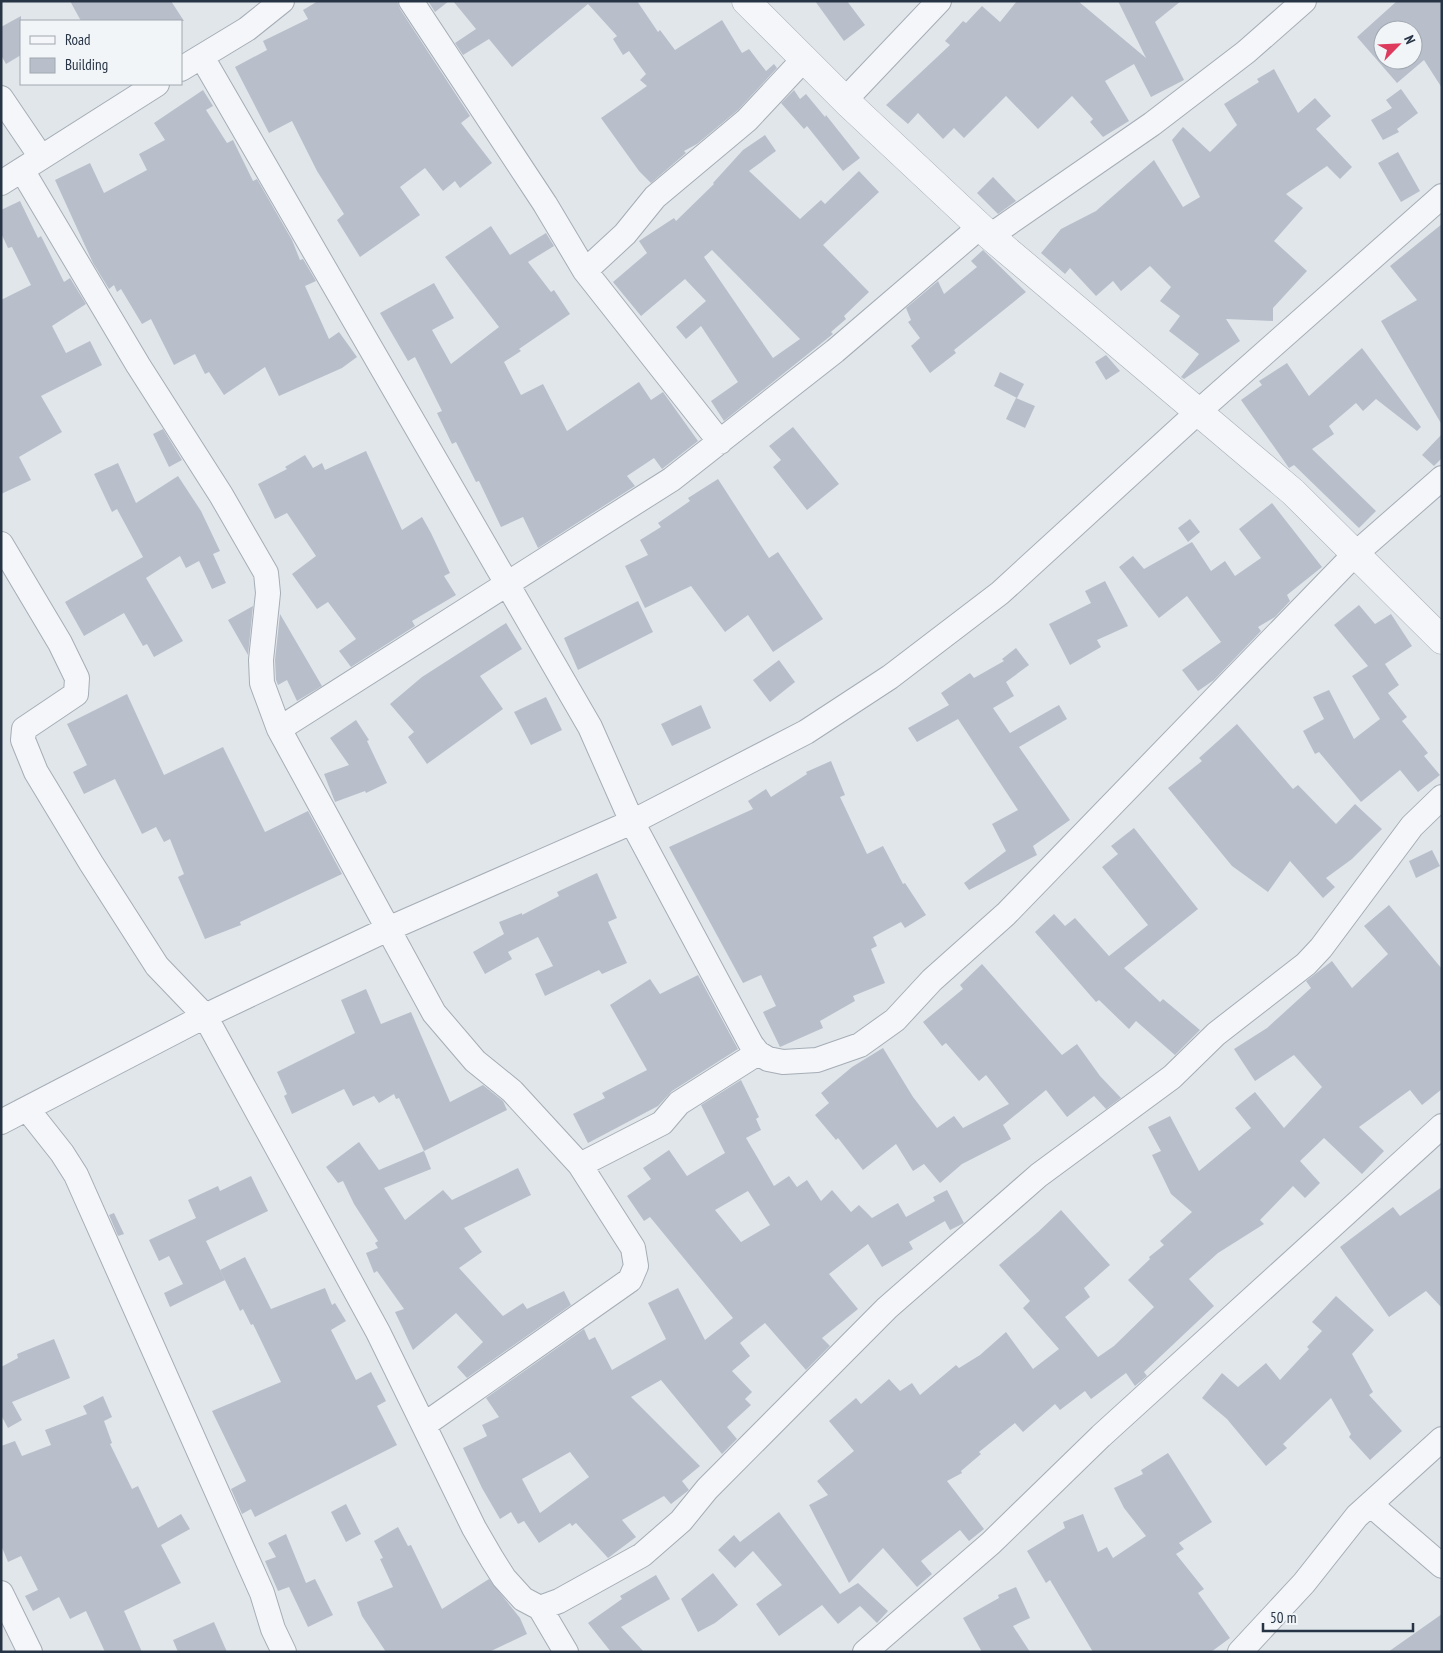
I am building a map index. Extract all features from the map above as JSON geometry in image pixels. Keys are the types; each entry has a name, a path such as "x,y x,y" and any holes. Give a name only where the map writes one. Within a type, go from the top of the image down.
{"street":[{"path":"182,68 247,29 282,1"},
{"path":"411,1 545,204 586,271 720,442"},
{"path":"746,1 845,100 985,231 1293,492 1354,555 1442,640"},
{"path":"845,100 939,1"},
{"path":"279,729 672,479 985,231 1152,124 1246,52 1304,1"},
{"path":"202,56 509,583 590,727 632,822 734,1015 758,1053 768,1059 783,1062 817,1060 860,1045 895,1020 932,980 1020,900 1354,555 1442,478"},
{"path":"586,271 625,234 655,197 748,120 804,59"},
{"path":"1,183 155,85"},
{"path":"1,98 31,163 138,365 221,495 266,573 268,593 261,660 262,683 279,729 329,824 434,1013 475,1061 512,1091 580,1165 633,1248 636,1266 632,1278 424,1425"},
{"path":"1,1122 28,1110 205,1016 388,929 632,822 806,732 890,677 1000,593 1198,412 1442,196"},
{"path":"1,544 60,643 77,678 76,694 24,729 23,740 36,772 157,966 205,1016 378,1332 474,1528 504,1578 523,1599 540,1608 566,1652"},
{"path":"540,1608 559,1601 642,1555 681,1521 707,1489 887,1308 1039,1175 1172,1077 1216,1034 1306,964 1321,948 1412,826 1442,796"},
{"path":"580,1165 662,1123 680,1103 758,1053"},
{"path":"28,1110 62,1153 76,1175 262,1593 273,1629 284,1652"},
{"path":"865,1652 991,1543 1102,1436 1442,1126"},
{"path":"1240,1652 1304,1583 1357,1516 1442,1439"},
{"path":"1370,1504 1442,1566"},
{"path":"1,1593 30,1652"}],"building":[{"path":"70,1 171,1 184,21 182,20 80,20"},
{"path":"318,1 397,1 400,9 470,116 461,123 492,163 460,188 455,181 443,191 425,168 400,187 420,215 360,257 337,220 344,214 317,171 292,121 269,133 235,67 267,50 263,41 308,19 303,10"},
{"path":"428,1 449,1 435,12"},
{"path":"453,1 637,1 658,32 660,30 675,50 722,20 742,53 749,49 766,71 774,64 777,68 738,110 697,144 684,151 686,153 651,183 639,171 601,118 647,86 640,80 646,74 629,51 623,55 613,39 617,36 588,4 512,67 489,39 463,55 455,43 476,29"},
{"path":"815,1 847,1 865,25 844,41"},
{"path":"1017,1 1078,1 1146,58 1118,1 1181,1 1155,22 1184,80 1151,97 1134,64 1105,81 1129,121 1103,137 1090,122 1093,119 1072,96 1038,129 1006,96 964,138 954,128 943,139 918,113 908,124 886,105 950,45 945,41 963,21 966,23 982,6 1000,22"},
{"path":"1397,1 1442,1 1442,88 1424,60 1423,20 1376,20"},
{"path":"21,16 20,56 6,64 1,55 1,27"},
{"path":"1373,23 1373,55 1357,37"},
{"path":"1274,69 1298,113 1315,98 1331,116 1316,129 1352,167 1340,179 1327,166 1286,194 1303,208 1274,241 1307,271 1273,308 1273,321 1226,319 1240,341 1184,379 1181,377 1199,354 1169,331 1180,316 1160,301 1171,287 1150,266 1121,291 1113,281 1096,296 1070,268 1065,274 1041,253 1061,229 1096,211 1154,160 1183,207 1200,197 1172,140 1183,127 1210,152 1237,125 1224,104 1259,82 1257,79"},
{"path":"1386,70 1412,70 1397,83"},
{"path":"1401,89 1418,113 1397,129 1399,132 1383,140 1371,120 1392,108 1386,100"},
{"path":"203,90 213,106 206,110 227,143 233,140 253,181 257,179 292,240 300,260 303,259 316,281 305,286 329,339 339,332 357,357 342,368 279,396 265,367 224,395 209,372 205,374 195,354 174,365 151,319 142,324 121,289 117,292 114,285 109,289 93,263 55,180 90,163 104,193 147,170 139,154 165,140 154,123"},
{"path":"794,90 800,99 806,94 825,117 826,115 860,158 843,171 807,126 804,129 781,103"},
{"path":"765,135 776,151 749,171 800,219 821,200 825,204 859,171 879,192 823,245 869,292 844,316 846,319 831,332 833,334 724,421 711,401 738,382 701,326 686,339 676,327 706,301 685,279 641,316 613,282 647,253 639,241 674,218 676,221 714,184 743,150","holes":["712,250 800,339 773,358 704,257"]},
{"path":"1398,152 1420,191 1401,202 1378,163"},
{"path":"993,177 1016,201 998,214 977,193"},
{"path":"20,201 38,238 41,236 64,282 70,278 86,304 52,326 66,353 90,341 102,365 41,396 62,432 19,457 31,480 1,494 1,300 31,285 12,247 8,248 1,233 1,210"},
{"path":"1442,224 1442,425 1381,321 1417,300 1390,266"},
{"path":"491,226 510,255 546,233 554,246 528,262 551,292 554,290 570,314 519,349 521,351 504,362 521,395 543,384 567,431 639,382 651,400 663,392 698,441 662,469 654,458 627,476 635,486 538,548 523,517 501,527 479,481 476,482 456,442 452,444 437,413 442,411 415,357 408,361 380,313 434,283 454,318 432,330 451,364 499,327 445,257"},
{"path":"983,250 1026,292 954,350 956,353 930,373 911,346 920,338 908,322 911,320 906,308 938,281 944,294 977,267 971,261"},
{"path":"1362,348 1421,427 1417,431 1376,399 1363,411 1356,403 1329,426 1334,434 1312,449 1376,511 1359,528 1294,465 1289,468 1241,400 1262,385 1259,381 1287,363 1309,396"},
{"path":"1106,355 1120,371 1106,380 1095,362"},
{"path":"1000,372 1024,384 1017,398 994,386"},
{"path":"1016,398 1035,406 1025,428 1006,419"},
{"path":"793,427 839,484 807,510 773,467 781,460 769,446"},
{"path":"163,429 182,460 169,467 153,434"},
{"path":"1442,434 1442,458 1434,466 1422,455"},
{"path":"366,451 402,530 422,517 450,573 444,576 456,595 412,621 415,626 351,667 339,651 356,639 328,602 317,609 292,574 316,556 287,513 275,519 258,484 287,469 285,467 305,455 313,468 322,463 325,470"},
{"path":"118,463 136,503 178,476 201,511 220,551 213,554 226,583 212,589 199,561 186,568 180,556 146,578 183,641 154,657 147,644 143,646 124,613 84,636 65,602 143,557 117,509 112,512 94,474"},
{"path":"718,479 769,558 778,552 823,619 773,652 748,615 725,632 691,586 645,608 625,566 648,555 640,540 661,527 658,523 690,501 688,498"},
{"path":"1272,503 1322,567 1287,595 1290,601 1275,617 1258,627 1261,631 1214,680 1198,691 1182,670 1221,642 1187,596 1159,618 1119,567 1133,556 1144,569 1192,542 1211,571 1225,561 1235,576 1261,558 1239,529"},
{"path":"1190,519 1200,532 1188,542 1178,528"},
{"path":"1105,581 1128,626 1097,640 1101,647 1070,665 1049,624 1091,603 1085,591"},
{"path":"638,601 653,632 578,670 564,638"},
{"path":"1359,605 1375,624 1391,614 1412,646 1385,664 1399,685 1388,693 1407,717 1402,721 1428,753 1424,756 1440,775 1418,792 1400,770 1361,802 1319,752 1315,754 1303,731 1324,719 1313,697 1329,690 1354,739 1380,719 1352,676 1368,666 1334,625"},
{"path":"253,606 248,655 228,620"},
{"path":"280,614 322,686 297,701 287,680 278,685 276,680 275,660"},
{"path":"506,623 522,649 480,676 503,709 427,764 408,737 414,732 390,704 422,677"},
{"path":"1016,648 1029,665 1006,682 1014,696 993,708 1010,733 1059,705 1067,719 1019,747 1070,820 1033,846 1037,855 969,890 964,883 1006,851 992,824 1018,810 958,719 917,742 908,728 949,705 941,693 970,673 974,678 1004,661 1002,659"},
{"path":"779,660 795,682 770,702 753,680"},
{"path":"127,694 164,775 223,747 265,832 308,811 342,874 240,922 241,925 205,939 178,877 184,874 170,839 164,842 156,827 142,834 115,779 84,794 73,772 87,765 67,724"},
{"path":"546,697 562,730 531,745 514,712"},
{"path":"701,705 711,728 672,746 661,724"},
{"path":"356,720 369,740 367,741 387,783 366,793 365,791 335,802 324,774 349,765 330,738"},
{"path":"1237,724 1293,789 1298,785 1336,824 1355,804 1382,829 1352,859 1326,878 1335,887 1323,898 1290,861 1268,892 1232,866 1168,788 1202,761 1199,758"},
{"path":"831,761 845,795 840,797 867,854 883,846 903,884 905,883 926,915 905,928 901,922 873,937 877,946 871,949 885,983 853,996 855,1001 820,1021 823,1028 780,1047 763,1012 776,1006 761,975 743,983 669,847 753,809 748,801 766,789 771,797 807,774 806,772"},
{"path":"1134,828 1198,909 1124,968 1160,1002 1163,999 1200,1030 1175,1055 1136,1021 1129,1029 1099,1000 1096,1002 1035,932 1054,914 1065,926 1075,918 1109,956 1148,925 1102,867 1118,854 1111,846"},
{"path":"1432,850 1440,866 1416,878 1409,861"},
{"path":"597,873 617,918 608,922 627,963 602,974 599,970 545,996 535,974 553,966 538,937 508,952 512,959 485,974 473,952 504,934 499,922 522,913 522,915 559,896 557,892"},
{"path":"1389,905 1442,969 1442,1089 1422,1105 1410,1090 1359,1127 1384,1151 1362,1174 1324,1138 1300,1161 1320,1183 1305,1198 1293,1186 1260,1220 1264,1224 1218,1253 1189,1279 1214,1306 1144,1372 1147,1376 1135,1386 1126,1373 1091,1399 1085,1391 1060,1410 1055,1404 1023,1432 1015,1423 979,1452 981,1454 961,1471 962,1473 947,1481 984,1529 969,1541 960,1530 921,1561 932,1574 917,1587 883,1548 849,1583 809,1505 828,1495 817,1481 854,1451 829,1421 856,1398 861,1404 889,1379 900,1391 912,1383 920,1395 956,1365 959,1368 980,1355 1006,1332 1033,1369 1059,1349 1023,1308 1030,1301 999,1265 1061,1210 1110,1265 1084,1288 1090,1297 1065,1317 1098,1357 1114,1346 1154,1307 1128,1280 1150,1259 1149,1257 1164,1245 1160,1241 1192,1212 1171,1194 1152,1155 1161,1151 1148,1127 1170,1116 1199,1171 1251,1128 1235,1108 1255,1092 1284,1128 1322,1087 1294,1055 1255,1081 1234,1049 1267,1028 1311,988 1306,981 1332,961 1352,988 1388,954 1364,926"},
{"path":"982,964 1062,1055 1077,1044 1100,1076 1121,1098 1106,1109 1094,1096 1067,1117 1046,1090 1003,1125 1011,1139 962,1164 940,1183 924,1164 913,1171 896,1144 863,1170 838,1138 836,1140 815,1115 829,1103 821,1093 852,1067 883,1048 913,1097 937,1128 954,1116 963,1128 1009,1104 986,1075 979,1081 946,1043 942,1046 923,1022 963,989 960,985"},
{"path":"698,975 738,1049 672,1091 658,1106 588,1143 573,1114 605,1098 602,1093 647,1070 610,1005 650,979 660,994"},
{"path":"366,989 381,1024 411,1012 450,1102 483,1085 503,1101 507,1110 424,1151 399,1098 396,1099 394,1094 379,1103 374,1096 353,1106 344,1089 292,1114 284,1096 287,1094 277,1072 355,1033 341,1000"},
{"path":"741,1080 759,1117 756,1119 761,1130 746,1138 774,1186 789,1176 797,1187 807,1180 821,1201 832,1190 851,1212 859,1205 872,1218 898,1203 906,1217 935,1201 933,1197 947,1190 964,1223 950,1230 945,1221 909,1242 913,1249 882,1267 868,1244 829,1274 858,1309 822,1338 830,1346 806,1370 765,1323 740,1343 750,1356 732,1371 752,1392 745,1399 751,1405 727,1427 737,1439 722,1454 661,1380 631,1397 700,1466 682,1481 689,1490 671,1504 664,1496 622,1520 636,1537 608,1558 576,1523 572,1526 570,1523 539,1543 524,1521 518,1524 511,1512 500,1519 482,1488 463,1448 487,1436 482,1425 499,1417 486,1398 584,1329 589,1340 595,1337 612,1370 666,1339 648,1303 678,1288 705,1340 733,1318 650,1217 644,1221 627,1196 651,1179 643,1168 669,1150 687,1176 725,1153 701,1105","holes":["748,1191 770,1225 741,1242 715,1210","570,1452 589,1477 540,1513 522,1479"]},
{"path":"359,1142 379,1170 424,1151 431,1169 384,1188 405,1220 443,1190 452,1200 518,1168 531,1195 464,1228 482,1252 459,1268 503,1316 523,1303 527,1309 564,1291 571,1305 467,1378 457,1367 483,1342 456,1313 413,1350 395,1312 404,1309 377,1271 374,1273 366,1253 378,1248 375,1243 378,1241 354,1204 343,1181 338,1183 326,1167"},
{"path":"251,1176 268,1211 206,1241 225,1280 170,1307 164,1293 183,1284 169,1256 159,1261 149,1240 196,1218 188,1200 218,1186 220,1191"},
{"path":"1442,1187 1442,1308 1426,1291 1389,1317 1340,1247 1393,1207 1400,1216"},
{"path":"114,1213 124,1234 118,1236 109,1215"},
{"path":"245,1257 271,1309 325,1288 332,1305 335,1303 346,1321 331,1330 356,1380 371,1372 386,1401 377,1406 397,1445 255,1517 251,1509 242,1514 231,1489 246,1481 212,1411 281,1382 253,1324 251,1325 243,1309 240,1311 220,1270"},
{"path":"1336,1296 1374,1330 1352,1354 1373,1392 1369,1395 1402,1431 1370,1460 1349,1437 1351,1434 1331,1398 1283,1444 1287,1448 1266,1466 1227,1419 1202,1398 1222,1373 1238,1387 1266,1363 1280,1380 1309,1349 1307,1347 1322,1331 1312,1322"},
{"path":"54,1339 70,1378 12,1402 22,1420 8,1428 1,1415 1,1367 18,1358 17,1354"},
{"path":"103,1396 112,1417 104,1421 112,1443 110,1444 132,1489 138,1486 158,1528 181,1514 190,1529 161,1545 181,1583 124,1611 142,1652 105,1652 86,1611 70,1619 59,1597 33,1611 25,1596 38,1590 21,1556 8,1562 1,1545 1,1446 15,1441 22,1456 51,1445 45,1430 87,1414 83,1406"},
{"path":"1168,1453 1212,1522 1179,1543 1184,1549 1176,1554 1204,1589 1198,1593 1230,1638 1211,1652 1093,1652 1050,1580 1046,1583 1027,1551 1065,1528 1063,1522 1083,1514 1098,1552 1107,1547 1113,1558 1146,1536 1124,1508 1114,1488 1143,1474 1141,1470"},
{"path":"346,1504 361,1534 346,1542 331,1512"},
{"path":"779,1512 840,1594 858,1583 888,1611 877,1623 860,1606 838,1624 822,1605 779,1636 756,1604 782,1585 753,1551 735,1568 718,1550 734,1535 740,1542"},
{"path":"398,1527 408,1546 411,1545 442,1609 489,1579 520,1618 527,1634 489,1652 386,1652 362,1616 357,1602 393,1587 380,1559 383,1558 374,1541"},
{"path":"286,1534 306,1583 315,1579 333,1615 308,1627 289,1587 278,1591 265,1561 276,1557 268,1543"},
{"path":"713,1573 738,1605 715,1623 698,1632 681,1599"},
{"path":"656,1575 670,1599 621,1627 644,1652 611,1652 588,1623 622,1599 620,1596"},
{"path":"1016,1587 1030,1618 1013,1626 1030,1652 982,1652 963,1618 999,1598 998,1595"},
{"path":"1442,1614 1442,1652 1388,1652"},
{"path":"214,1622 227,1652 178,1652 173,1640"}]}
